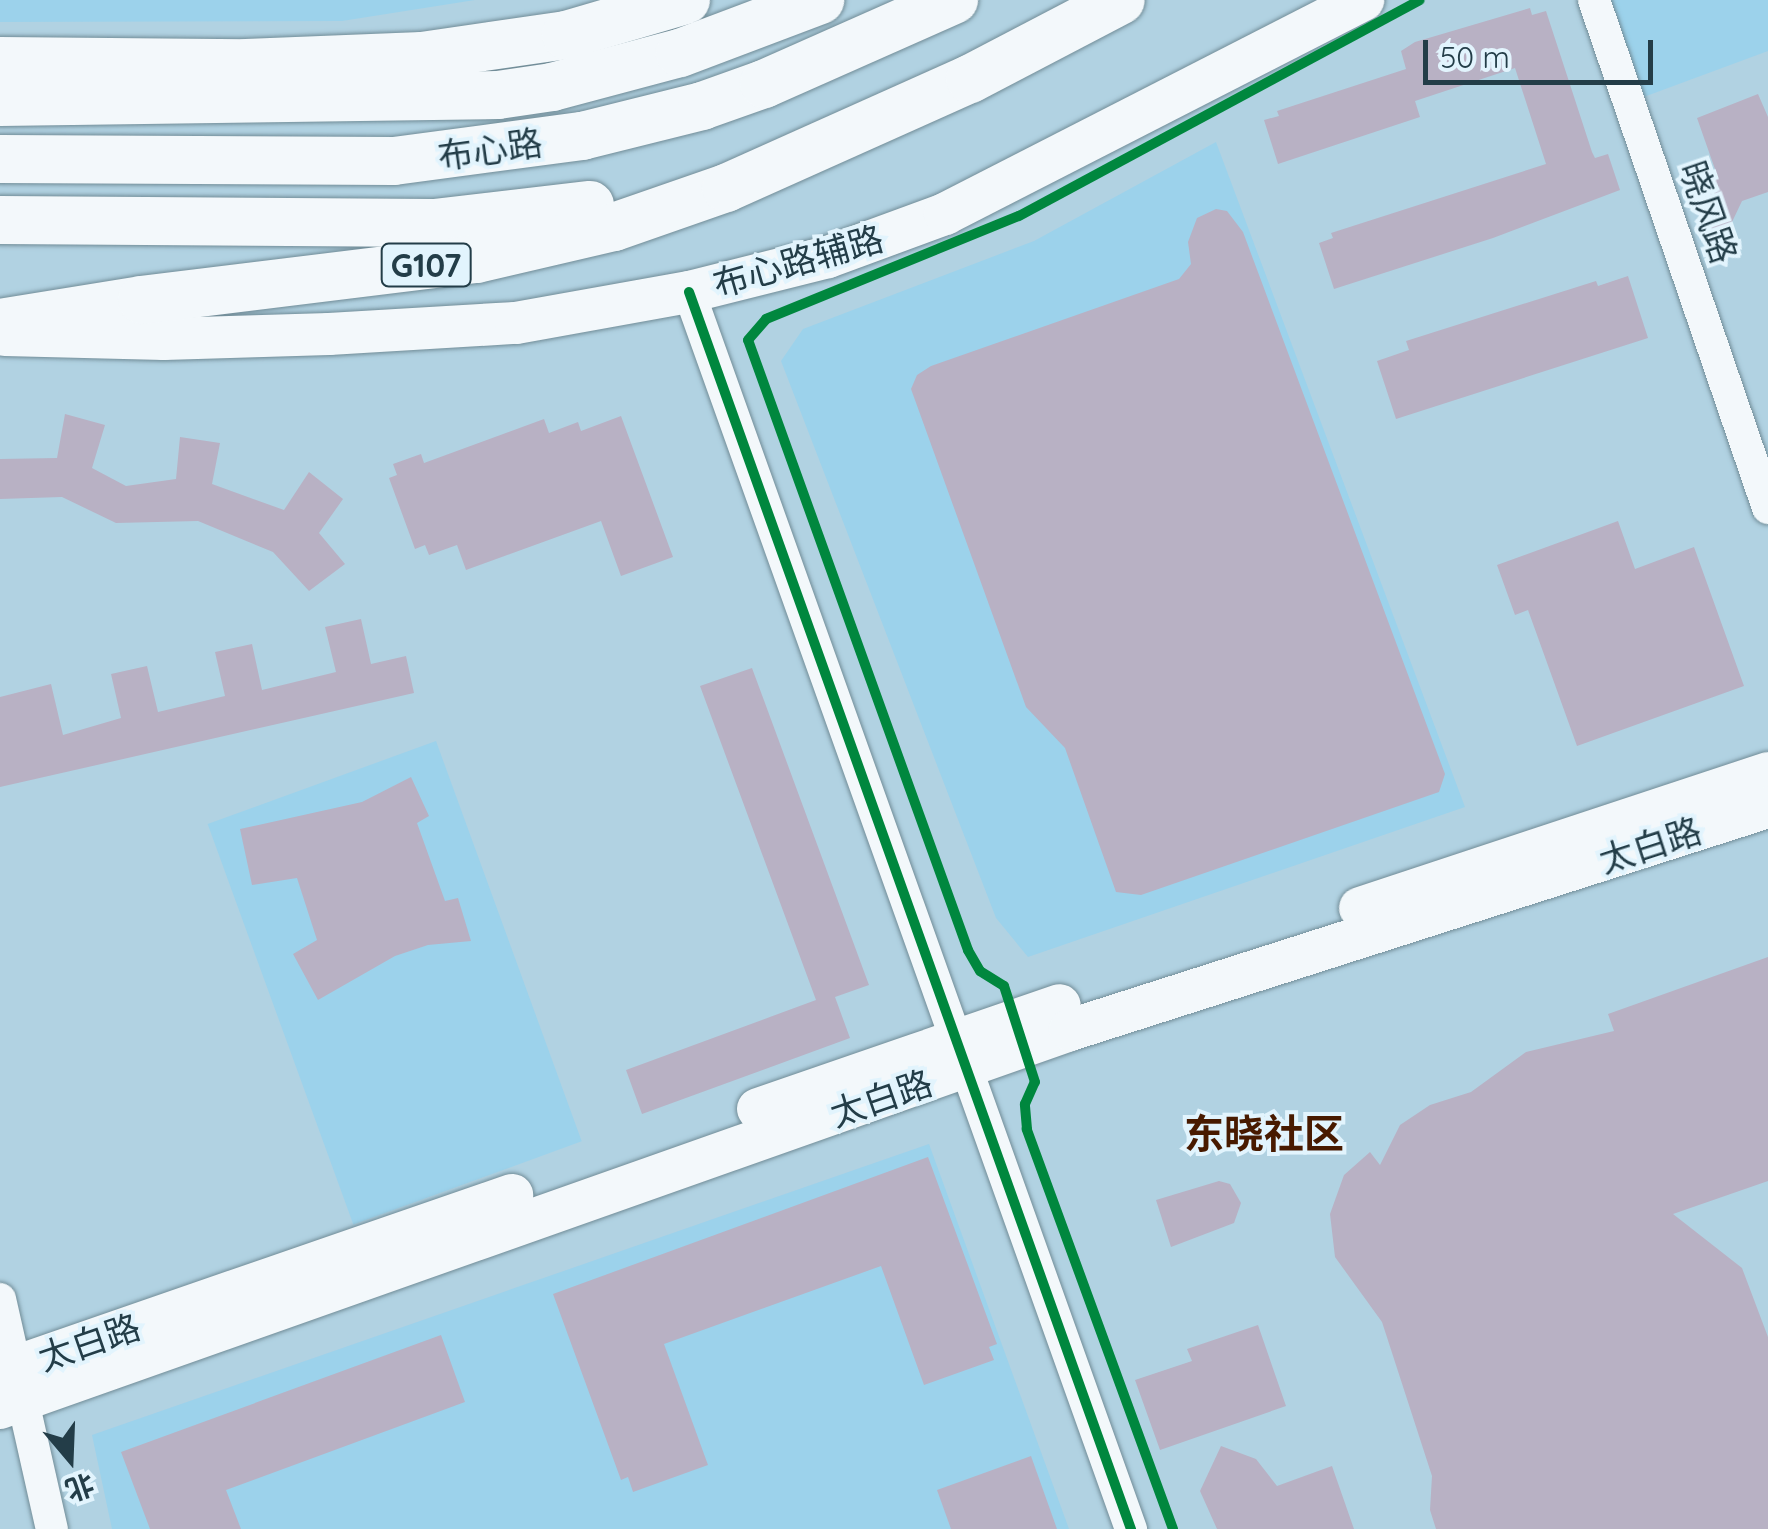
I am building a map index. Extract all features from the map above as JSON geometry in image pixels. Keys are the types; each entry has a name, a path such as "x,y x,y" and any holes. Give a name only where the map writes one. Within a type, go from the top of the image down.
{"highway":[{"path":"0,61 313,62 422,56 566,35 686,0"},
{"path":"0,102 498,95 552,87 680,53 820,0"},
{"name":"布心路","path":"0,159 394,161 582,136 642,123 764,84 954,0"},
{"name":"布心路","path":"0,323 142,300 476,260 552,243 726,188 970,79 1121,0"},
{"name":"布心路","path":"0,220 434,223 510,217 651,193 834,137"}],"main road":[{"name":"布心路辅路","path":"0,335 164,339 348,333 516,322 689,292 828,256 944,214 1364,0"},
{"name":"太白路","path":"10,1387 1768,773"},
{"name":"太白路","path":"961,1054 1070,1030 1768,807"}],"street":[{"name":"晓风路","path":"1594,0 1768,508"},
{"path":"689,292 1131,1529"},
{"path":"0,1299 10,1387 52,1529"}],"shaded area":[{"path":"0,0 475,0 342,21 0,22"},
{"path":"1609,0 1768,0 1768,51 1641,98"},
{"path":"1216,142 1465,807 1028,957 996,918 781,361 803,329 1034,241"},
{"path":"436,741 582,1141 353,1224 208,824"},
{"path":"929,1144 1069,1529 112,1529 92,1435"}],"building":[{"path":"1530,8 1532,15 1546,11 1592,152 1595,158 1608,154 1620,190 1493,238 1334,289 1319,243 1333,238 1331,233 1546,164 1515,68 1415,101 1420,117 1278,164 1264,120 1279,116 1277,111 1406,69 1401,51 1415,42"},
{"path":"1758,94 1768,117 1768,192 1742,201 1722,243 1703,225 1717,205 1692,192 1716,172 1697,118"},
{"path":"1216,209 1227,211 1243,232 1445,774 1439,792 1141,895 1116,892 1065,748 1026,707 911,389 917,375 931,366 1179,279 1191,264 1188,242 1197,218"},
{"path":"1628,276 1648,338 1396,419 1377,361 1409,350 1406,341 1596,281 1598,286"},
{"path":"65,414 105,425 92,468 126,486 176,479 180,437 220,443 212,484 284,510 309,472 343,499 319,533 345,564 309,591 273,552 198,521 116,523 62,497 0,499 0,459 57,458"},
{"path":"621,416 673,557 621,576 601,521 466,570 457,545 429,555 425,545 415,549 389,478 397,475 393,464 421,454 424,463 544,419 549,433 578,422 581,431"},
{"path":"1618,521 1635,569 1694,547 1744,686 1577,746 1528,610 1515,615 1497,565"},
{"path":"361,619 371,664 406,656 414,693 0,787 0,697 51,684 63,735 121,718 111,674 147,666 158,712 225,696 215,652 252,644 262,690 336,672 325,627"},
{"path":"752,668 869,985 835,997 850,1038 642,1114 626,1070 816,1000 700,686"},
{"path":"411,777 429,816 417,823 445,901 458,898 471,941 428,945 395,956 318,1000 293,954 317,940 297,878 252,885 240,829 362,802"},
{"path":"1768,957 1768,1181 1673,1214 1742,1268 1768,1337 1768,1529 1436,1529 1430,1510 1432,1476 1382,1322 1335,1257 1330,1214 1344,1175 1370,1152 1380,1165 1400,1125 1430,1105 1471,1092 1526,1052 1614,1031 1608,1014"},
{"path":"928,1157 997,1344 989,1347 994,1360 924,1385 881,1266 664,1344 708,1465 633,1492 628,1477 621,1480 553,1294"},
{"path":"1219,1181 1230,1184 1241,1203 1234,1223 1171,1247 1156,1200"},
{"path":"1258,1325 1286,1406 1160,1450 1135,1380 1192,1361 1187,1349"},
{"path":"441,1335 465,1402 226,1490 241,1529 150,1529 121,1452"},
{"path":"1221,1446 1256,1459 1277,1486 1332,1466 1354,1529 1217,1529 1200,1491"},
{"path":"1031,1456 1057,1529 951,1529 937,1490"}],"cycle path":[{"path":"1173,1529 1027,1129 1025,1104 1035,1082 1004,986 980,971 968,950 748,340 766,319 1019,216 1420,0"},
{"path":"689,292 1131,1529"}],"district":[{"name":"东晓社区","path":"1264,1133"}]}
